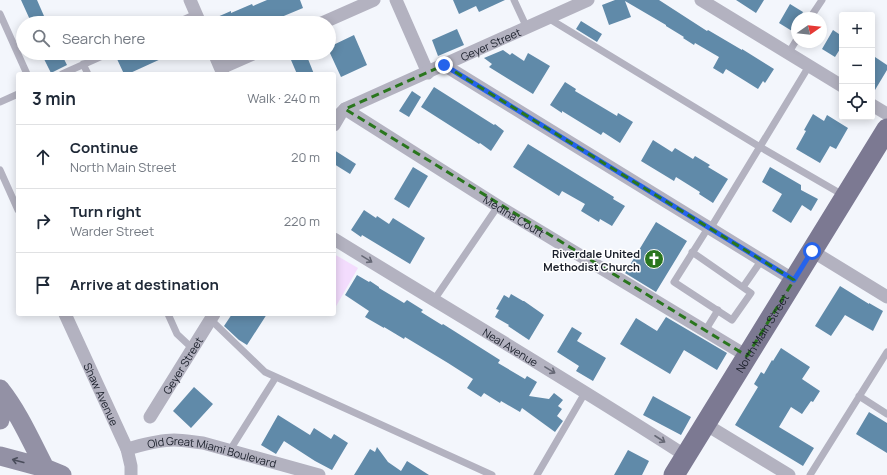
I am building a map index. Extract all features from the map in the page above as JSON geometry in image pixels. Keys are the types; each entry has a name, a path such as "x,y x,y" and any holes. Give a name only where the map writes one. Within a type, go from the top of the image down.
{"main road":[{"name":"North Main Street","path":"674,475 845,196 878,149 887,128"},
{"path":"0,388 53,472"},
{"path":"0,400 0,420"},
{"path":"0,456 53,472"}],"street":[{"path":"190,0 197,16"},
{"path":"336,17 374,0"},
{"path":"396,0 428,73"},
{"name":"Geyer Street","path":"345,109 588,0"},
{"path":"701,0 839,84"},
{"path":"217,60 222,71 242,60"},
{"path":"444,65 794,280"},
{"path":"875,107 887,114"},
{"path":"336,122 345,109"},
{"name":"Medina Court","path":"345,109 498,206 747,356"},
{"name":"Neal Avenue","path":"336,240 586,391 686,456"},
{"path":"812,251 887,297"},
{"name":"Shaw Avenue","path":"66,316 127,449 132,475"},
{"name":"Geyer Street","path":"150,417 213,317"},
{"path":"705,424 789,475"},
{"name":"Old Great Miami Boulevard","path":"127,449 146,444 174,440 203,443 319,475"}],"lane":[{"path":"514,0 526,28"},
{"path":"814,12 822,0"},
{"path":"0,14 16,50"},
{"path":"548,18 760,147 845,196"},
{"path":"788,54 792,48"},
{"path":"21,60 26,72"},
{"path":"66,72 92,60"},
{"path":"83,64 87,72"},
{"path":"692,252 751,293 732,320 674,282 692,252 709,228 760,147 809,66"},
{"path":"0,102 16,95"},
{"path":"0,170 16,206"},
{"path":"434,300 498,206"},
{"path":"743,287 761,261"},
{"path":"705,331 718,310"},
{"path":"169,316 177,334 193,349"},
{"path":"213,317 265,372 492,475"},
{"path":"810,475 887,352"},
{"path":"230,450 276,377"},
{"path":"537,475 586,391"},
{"path":"859,396 887,414"}],"highlighted area":[{"path":"444,65 794,280 747,356 345,109"}],"shaded area":[{"path":"336,255 358,268 336,306"}],"building":[{"path":"21,0 37,0 44,16 28,16"},
{"path":"267,0 300,0 303,8 284,16 220,16 252,4 253,6"},
{"path":"453,0 505,0 479,12 476,6 459,14"},
{"path":"615,0 659,0 707,31 708,30 742,49 774,69 765,83 763,81 758,89 726,69 723,74 713,68 719,57 695,43 694,45 666,25 625,1 631,17 609,25 602,5"},
{"path":"736,0 764,0 756,13"},
{"path":"790,4 803,12 791,12 791,30 779,23"},
{"path":"581,21 602,34 597,42 576,29"},
{"path":"457,29 464,45 438,56 432,40"},
{"path":"833,30 839,34 839,51 835,57 822,49 827,48 827,40"},
{"path":"354,35 367,65 341,77 333,60 336,60 336,44"},
{"path":"503,50 510,55 512,53 524,61 528,53 550,66 533,94 489,67 492,64 484,58"},
{"path":"875,57 887,65 887,70 875,90"},
{"path":"44,60 64,60 67,65 50,72"},
{"path":"117,60 159,60 132,72 123,72"},
{"path":"291,60 308,60 313,72 296,72"},
{"path":"565,82 576,89 575,91 617,116 618,113 633,122 620,143 603,132 601,135 550,105"},
{"path":"434,87 504,131 491,151 421,107"},
{"path":"412,91 421,97 409,117 399,111"},
{"path":"813,114 824,121 827,115 848,128 836,149 830,146 820,163 796,149"},
{"path":"653,140 672,152 675,148 693,159 695,156 710,165 708,167 728,179 713,203 699,194 700,192 676,177 674,181 641,161"},
{"path":"528,144 614,197 613,199 625,206 612,226 600,219 599,222 581,211 585,204 562,191 559,196 513,167"},
{"path":"336,151 356,164 350,174 336,165"},
{"path":"413,167 428,176 409,208 394,199"},
{"path":"770,167 801,185 801,190 818,199 811,211 802,205 791,223 772,211 782,194 762,182"},
{"path":"364,210 389,224 393,218 425,238 410,264 351,230"},
{"path":"656,222 687,241 656,292 625,273"},
{"path":"357,275 369,282 370,281 404,303 407,300 423,310 421,312 500,360 498,363 525,379 527,376 537,382 529,396 549,399 554,393 563,400 558,406 562,409 557,416 563,421 555,432 522,408 520,412 501,401 500,403 484,393 481,397 467,388 473,379 405,337 404,339 365,317 369,311 345,295"},
{"path":"840,286 883,311 873,331 845,315 831,336 815,326"},
{"path":"511,294 544,315 529,340 508,326 509,325 495,317 499,310 496,309 504,295 509,298"},
{"path":"231,316 266,316 247,345 239,340 224,326"},
{"path":"666,317 727,353 717,370 684,350 670,374 620,344 636,318 657,331"},
{"path":"572,327 582,333 577,341 606,358 593,381 576,371 579,366 557,352"},
{"path":"781,348 810,367 802,379 820,391 813,402 811,401 802,414 791,407 779,427 814,448 803,466 735,425 758,387 754,384 761,372 764,374"},
{"path":"194,387 213,404 191,428 173,411"},
{"path":"653,396 691,417 681,435 643,415"},
{"path":"869,412 887,423 887,453 856,434"},
{"path":"278,415 310,435 314,428 331,439 334,434 348,443 332,470 284,441 276,454 261,445"},
{"path":"377,447 388,462 401,471 407,461 429,475 354,475 370,449 375,452"},
{"path":"628,450 649,461 642,475 614,475"}],"place":[{"name":"Riverdale United Methodist Church","path":"654,259"}],"route":[{"path":"444,65 794,280 812,251"}]}
